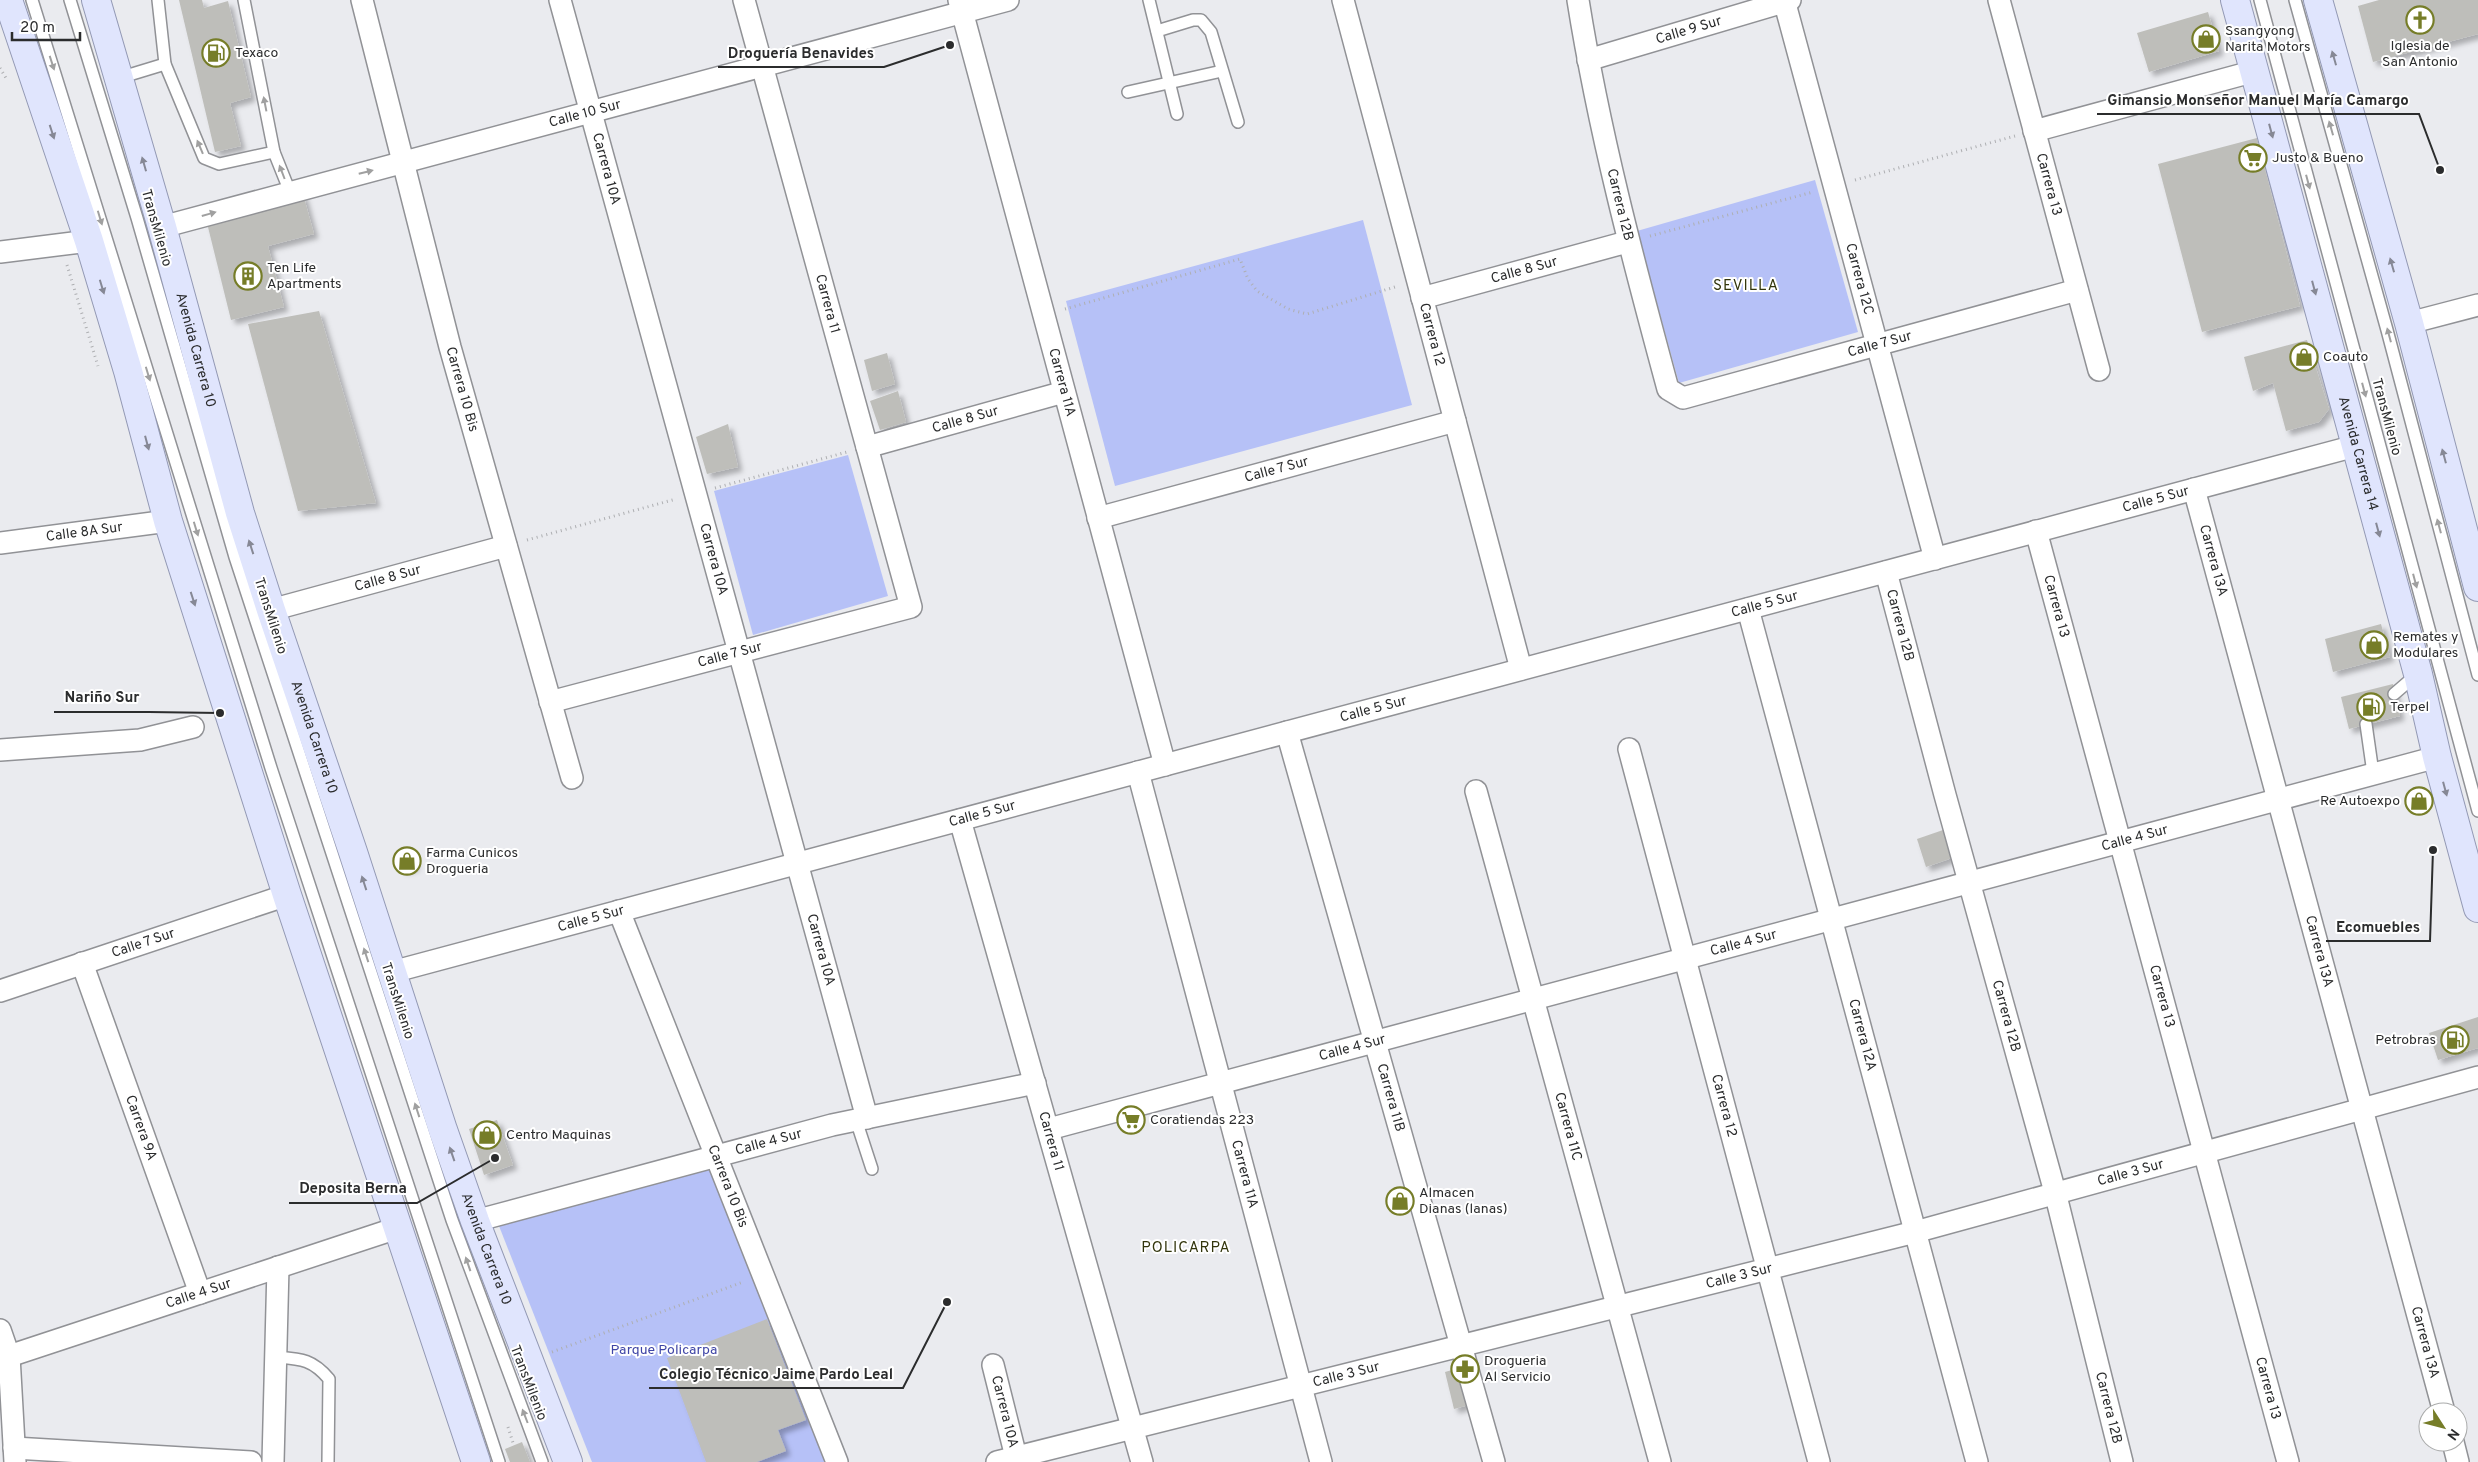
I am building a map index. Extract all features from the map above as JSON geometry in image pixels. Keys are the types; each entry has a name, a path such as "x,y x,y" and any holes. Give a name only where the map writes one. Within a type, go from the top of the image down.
{"main road":[{"path":"8,0 89,241 128,371 168,521 287,895 476,1462"},
{"name":"Avenida Carrera 14","path":"2235,0 2418,674 2437,757 2478,908"},
{"path":"2318,0 2409,323 2478,587"},
{"name":"Avenida Carrera 10","path":"97,3 162,228 210,410 271,610 475,1221 568,1462"},
{"path":"0,36 32,70"}],"street":[{"name":"Carrera 10 Bis","path":"362,0 450,347 572,778"},
{"name":"Carrera 10A","path":"560,0 797,863 862,1119"},
{"name":"Carrera 11","path":"744,0 911,608"},
{"name":"Calle 10 Sur","path":"162,228 762,66 960,6 1008,0"},
{"name":"Carrera 12","path":"1343,0 1521,669"},
{"name":"Carrera 12B","path":"1578,0 1588,60 1628,242 1668,389 1683,398"},
{"name":"Carrera 13","path":"1999,0 2099,370"},
{"name":"Calle 9 Sur","path":"1588,60 1786,1"},
{"name":"Carrera 12C","path":"1786,1 1935,559"},
{"name":"Carrera 11A","path":"960,6 1165,765"},
{"path":"2034,131 2255,71"},
{"path":"0,252 89,241"},
{"name":"Calle 8 Sur","path":"1420,289 1628,242"},
{"name":"Calle 7 Sur","path":"1683,398 2077,290"},
{"path":"2409,323 2478,305"},
{"name":"Calle 8 Sur","path":"867,446 1064,392"},
{"name":"Calle 7 Sur","path":"1098,518 1455,421"},
{"name":"Calle 5 Sur","path":"392,972 2355,446"},
{"name":"Carrera 13A","path":"2194,489 2441,1402"},
{"name":"Calle 8A Sur","path":"0,543 168,521"},
{"name":"Carrera 13","path":"2036,532 2288,1462"},
{"name":"Calle 8 Sur","path":"271,610 506,546"},
{"name":"Carrera 12B","path":"1886,572 2055,1192 2122,1462"},
{"name":"Calle 7 Sur","path":"550,702 911,608"},
{"name":"Carrera 12A","path":"1748,609 1977,1462"},
{"path":"0,750 140,740 193,727"},
{"name":"Carrera 11B","path":"1288,732 1494,1462"},
{"name":"Carrera 12","path":"1629,749 1819,1462"},
{"name":"Calle 4 Sur","path":"1049,1129 2437,757"},
{"name":"Carrera 11A","path":"1138,772 1321,1462"},
{"name":"Carrera 11C","path":"1476,791 1660,1462"},
{"name":"Carrera 11","path":"960,820 1142,1462"},
{"name":"Calle 7 Sur","path":"0,991 287,895"},
{"name":"Carrera 10 Bis","path":"619,911 837,1462"},
{"name":"Carrera 9A","path":"82,963 200,1293"},
{"name":"Calle 3 Sur","path":"1006,1459 1915,1232 2478,1077"},
{"name":"Calle 4 Sur","path":"475,1221 862,1119 1036,1083"},
{"name":"Calle 4 Sur","path":"4,1357 397,1228"},
{"path":"273,1462 278,1267"},
{"path":"0,1330 14,1455 251,1462"},
{"name":"Carrera 10A","path":"993,1365 1006,1459"}],"lane":[{"path":"32,0 271,768 499,1462"},
{"name":"TransMilenio","path":"70,0 137,218 241,576 452,1220 542,1462"},
{"path":"158,0 165,64 204,158 219,164 274,152"},
{"path":"244,0 274,152 290,192"},
{"path":"1149,0 1171,83 1177,114"},
{"name":"TransMilenio","path":"2260,0 2478,811"},
{"name":"TransMilenio","path":"2296,0 2388,330 2478,675"},
{"path":"1157,31 1193,20 1201,20 1211,32 1238,122"},
{"path":"119,78 165,64"},
{"path":"1128,92 1222,71"},
{"path":"2394,694 2418,674"},
{"path":"2366,724 2373,773"},
{"path":"862,1119 872,1169"},
{"path":"276,1357 304,1359 320,1367 329,1379 328,1462"}],"path":[{"path":"1043,315 1240,259 1248,279 1257,291 1288,309 1307,314 1420,289"},
{"path":"547,1354 763,1275"}],"green space":[{"path":"1815,180 1858,332 1679,383 1637,231"},
{"path":"1363,220 1412,405 1115,486 1066,301"},
{"path":"848,455 888,596 753,635 714,491"},
{"name":"Parque Policarpa","path":"709,1167 826,1462 592,1462 499,1226"}],"building":[{"name":"Texaco","path":"179,0 202,0 204,8 228,1 251,97 230,103 241,146 215,152"},
{"name":"Iglesia de San Antonio","path":"2379,0 2478,0 2478,34 2373,62 2358,6"},
{"path":"2208,12 2219,51 2149,72 2137,33"},
{"path":"2257,138 2300,306 2202,332 2158,164"},
{"name":"Ten Life Apartments","path":"303,194 314,234 268,246 284,307 231,320 206,219"},
{"path":"319,311 376,503 298,511 248,324"},
{"path":"2307,340 2329,409 2319,422 2286,431 2273,383 2253,391 2244,357"},
{"path":"887,353 895,384 872,391 864,360"},
{"path":"898,391 906,422 880,430 870,401"},
{"path":"728,424 738,467 707,474 696,437"},
{"path":"2381,624 2390,657 2333,672 2325,639"},
{"name":"Terpel","path":"2393,684 2400,716 2349,729 2341,697"},
{"path":"1943,830 1952,858 1926,867 1917,839"},
{"name":"Farma Cunicos Drogueria","path":"411,853 415,866 403,870 399,857"},
{"name":"Petrobras","path":"2478,1017 2478,1048 2438,1060 2429,1033"},
{"path":"497,1120 513,1165 484,1175 469,1129"},
{"path":"767,1319 806,1420 778,1430 786,1451 757,1462 706,1462 667,1358"},
{"path":"1466,1366 1476,1403 1454,1409 1445,1372"},
{"path":"522,1442 530,1462 510,1462 505,1449"}],"place":[{"name":"Iglesia de San Antonio","path":"2420,20"},
{"name":"Ssangyong Narita Motors","path":"2206,39"},
{"name":"Droguería Benavides","path":"950,45"},
{"name":"Texaco","path":"216,53"},
{"name":"Justo & Bueno","path":"2253,158"},
{"name":"Gimansio Monseñor Manuel María Camargo","path":"2440,170"},
{"name":"Ten Life Apartments","path":"248,276"},
{"name":"Coauto","path":"2304,357"},
{"name":"Remates y Modulares","path":"2374,645"},
{"name":"Terpel","path":"2371,707"},
{"name":"Nariño Sur","path":"220,713"},
{"name":"Re Autoexpo","path":"2419,801"},
{"name":"Ecomuebles","path":"2433,850"},
{"name":"Farma Cunicos Drogueria","path":"407,861"},
{"name":"Petrobras","path":"2455,1040"},
{"name":"Coratiendas 223","path":"1131,1120"},
{"name":"Centro Maquinas","path":"487,1135"},
{"name":"Deposita Berna","path":"495,1158"},
{"name":"Almacen Dianas (lanas)","path":"1400,1201"},
{"name":"Colegio Técnico Jaime Pardo Leal","path":"947,1302"},
{"name":"Drogueria Al Servicio","path":"1465,1369"}],"district":[{"name":"SEVILLA","path":"1746,286"},
{"name":"POLICARPA","path":"1186,1248"}]}
